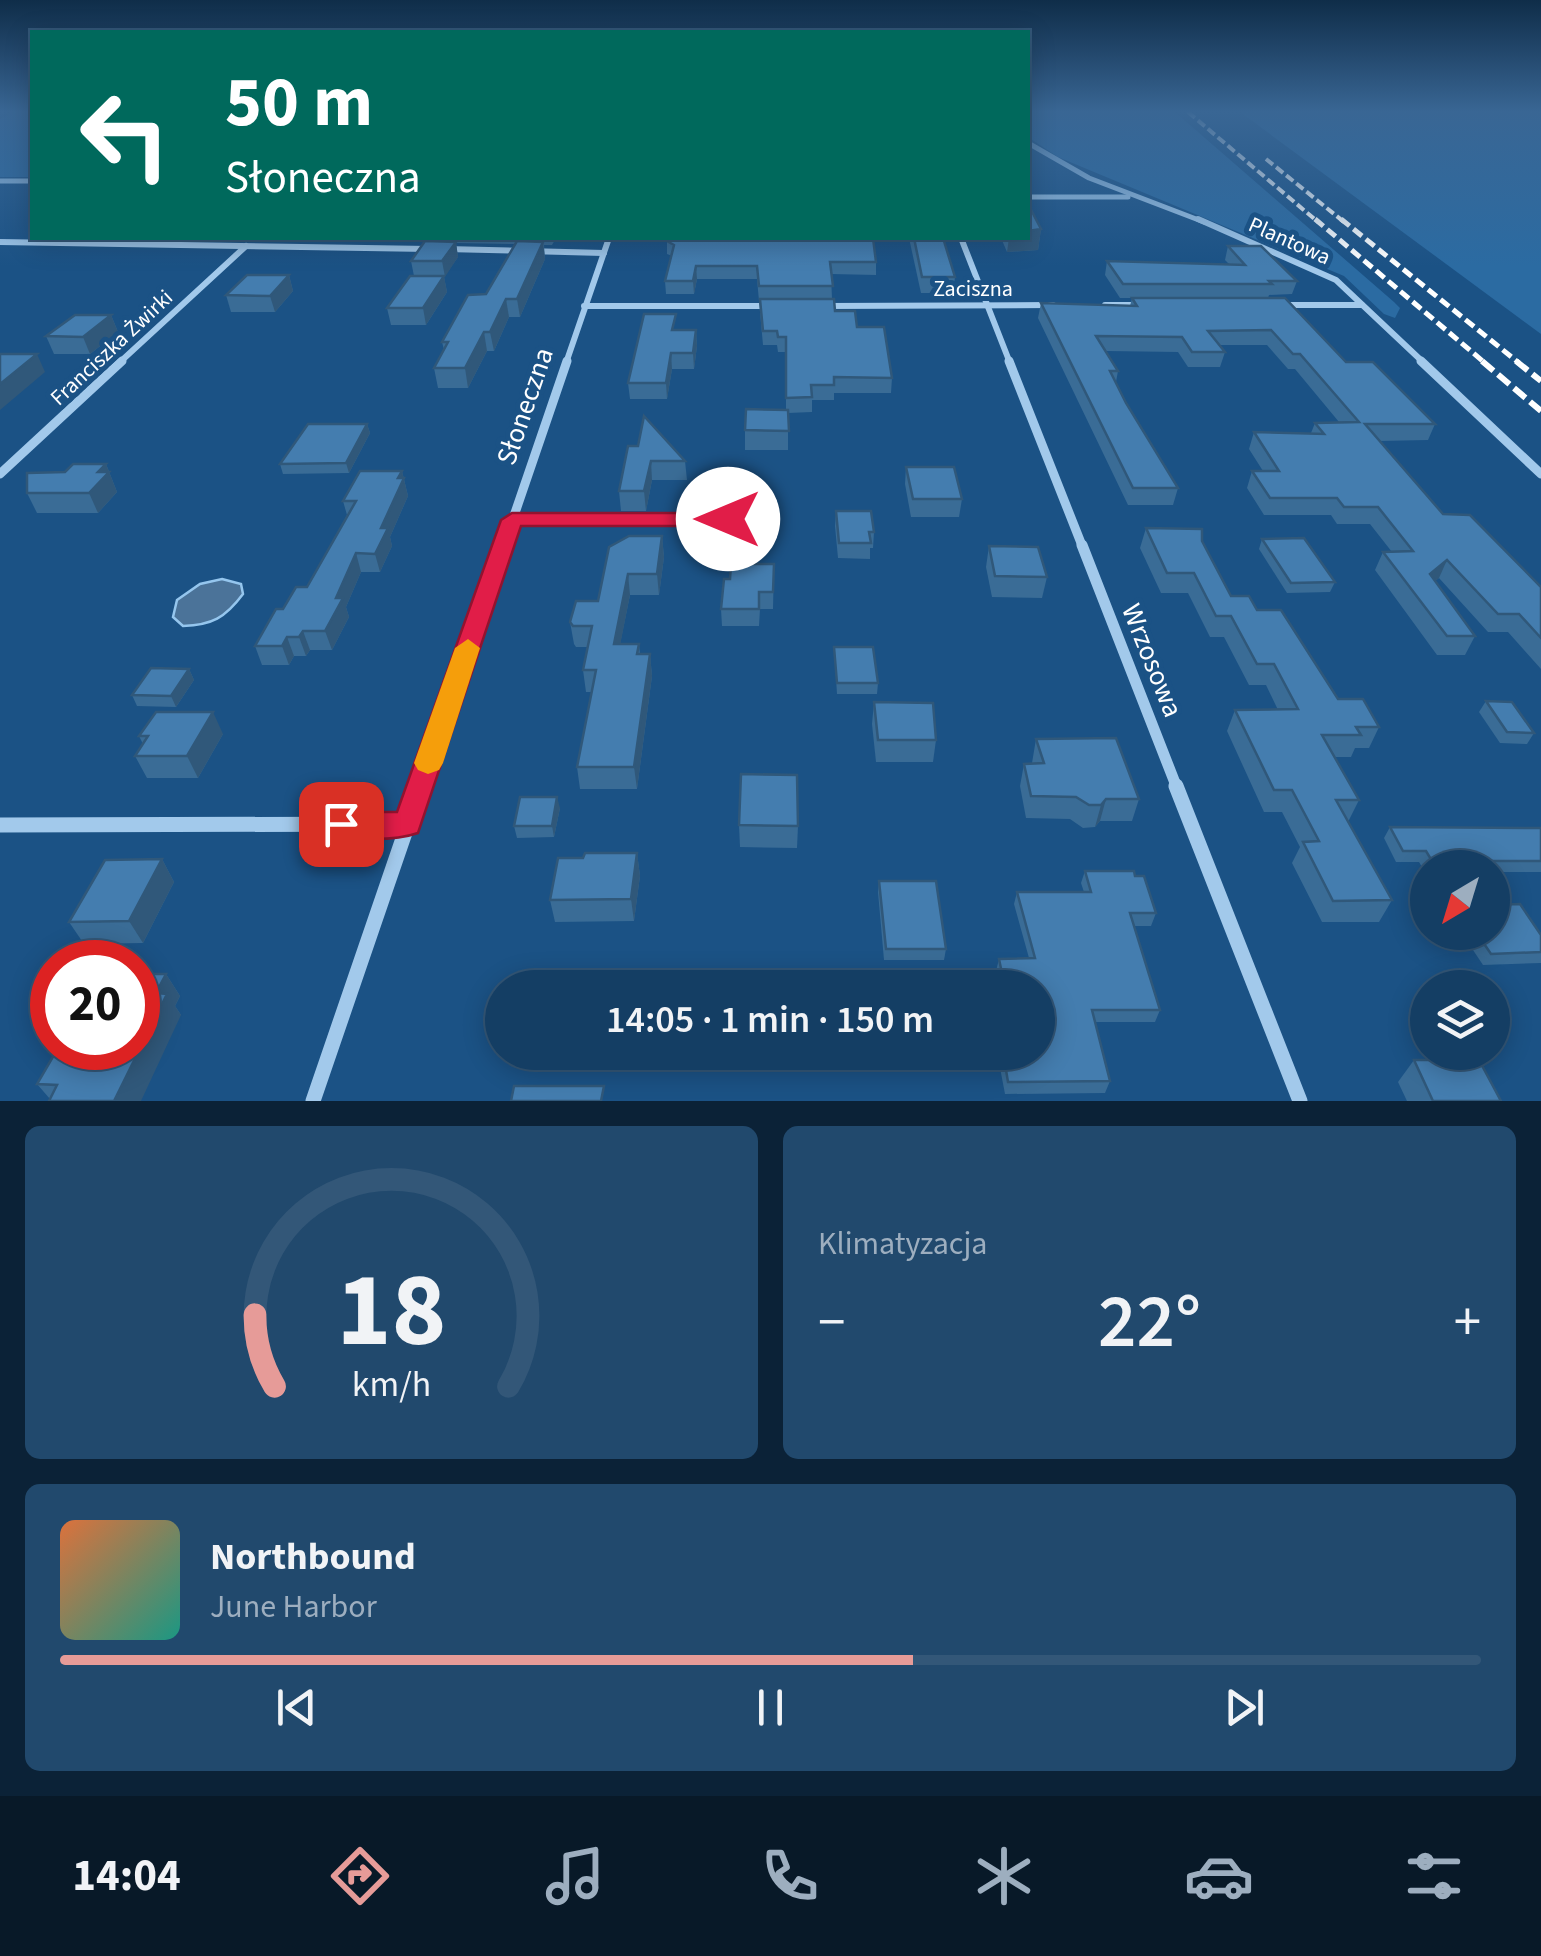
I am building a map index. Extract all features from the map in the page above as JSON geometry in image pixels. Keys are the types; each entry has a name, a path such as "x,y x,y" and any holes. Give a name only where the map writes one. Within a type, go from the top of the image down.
{"street":[{"name":"Plantowa","path":"1061,163 1134,198 1156,201 1336,280 1541,474"},
{"path":"0,181 30,181"},
{"path":"1030,197 1134,198"},
{"name":"Słoneczna","path":"313,1101 607,240"},
{"name":"Wrzosowa","path":"962,240 1300,1101"},
{"path":"0,242 604,252"},
{"name":"Franciszka Żwirki","path":"0,474 247,246"},
{"name":"Zaciszna","path":"809,306 1060,305"},
{"path":"1099,305 1157,305"},
{"path":"1272,305 1362,305"},
{"path":"584,306 790,306"},
{"path":"0,825 408,824"}],"lane":[{"path":"512,520 728,519"}],"shaded area":[{"path":"0,163 30,163 30,177 0,177"},
{"path":"1073,163 1234,163 1394,302 1400,308 1395,318 1384,314 1344,276"},
{"path":"1310,163 1541,163 1541,334"},
{"path":"222,579 241,584 243,594 224,614 210,622 183,626 173,617 177,600 200,584"}],"building":[{"path":"1030,208 1041,229 1030,231"},
{"path":"873,240 876,262 830,262 833,286 759,286 757,266 696,266 693,281 665,281 674,245 667,241"},
{"path":"914,240 944,240 955,277 922,277"},
{"path":"425,241 456,242 442,261 411,261"},
{"path":"517,241 543,242 517,299 506,299 490,332 484,332 465,368 434,368 448,342 442,342 468,295 486,294"},
{"path":"1228,246 1261,246 1297,281 1123,284 1107,261 1245,265"},
{"path":"247,275 289,275 270,296 226,295"},
{"path":"410,276 444,276 423,308 387,308"},
{"path":"1132,298 1285,298 1346,362 1373,362 1435,424 1365,424 1443,514 1470,515 1541,587 1541,638 1519,614 1498,614 1447,560 1430,574 1475,636 1447,636 1383,552 1413,551 1378,507 1344,507 1337,498 1270,498 1252,471 1279,471 1254,432 1324,434 1315,423 1359,422 1300,354 1293,354 1271,330 1208,331 1225,352 1192,352 1182,337 1096,336 1118,371 1110,371 1126,403 1178,488 1133,488 1041,303 1137,306"},
{"path":"760,299 834,299 835,311 855,311 857,327 884,327 892,378 834,377 834,385 811,385 812,397 786,398 786,337 778,337 777,331 763,331"},
{"path":"644,314 676,314 672,330 696,330 693,353 671,353 666,383 628,383"},
{"path":"75,315 111,315 83,337 46,336"},
{"path":"0,354 37,354 0,384"},
{"path":"746,409 788,410 789,431 745,430"},
{"path":"644,416 685,461 651,461 644,491 619,491 628,446 638,446"},
{"path":"308,424 367,424 346,463 280,464"},
{"path":"73,464 106,464 98,472 109,472 89,493 27,493 27,473 65,472"},
{"path":"906,467 954,467 962,499 913,499"},
{"path":"360,471 402,471 398,478 404,478 381,528 388,528 375,554 356,553 336,598 343,598 325,631 303,631 299,637 287,637 282,646 255,646 276,609 283,609 296,587 307,587 356,501 343,501"},
{"path":"836,511 871,511 871,543 839,543"},
{"path":"1146,528 1202,529 1202,541 1231,596 1249,596 1257,610 1281,610 1338,699 1363,699 1379,727 1356,727 1361,735 1322,735 1359,800 1336,800 1392,900 1333,901 1303,842 1319,841 1292,790 1274,790 1235,710 1298,709 1274,664 1257,664 1231,616 1216,616 1194,573 1167,573"},
{"path":"629,536 662,536 657,574 628,574 614,644 639,644 637,654 650,654 634,767 577,767 596,670 583,670 592,626 573,626 570,622 576,601 598,601 609,547"},
{"path":"1304,538 1335,582 1291,583 1262,539"},
{"path":"989,546 1038,547 1047,577 995,576"},
{"path":"731,564 774,564 773,592 759,592 759,609 721,609 724,579 730,579"},
{"path":"834,647 873,647 878,683 837,683"},
{"path":"151,668 189,669 171,696 132,695"},
{"path":"1486,701 1512,702 1534,733 1507,732"},
{"path":"874,702 933,703 936,740 878,740"},
{"path":"156,712 213,712 187,756 135,756 148,736 139,736"},
{"path":"1116,738 1139,799 1106,799 1101,805 1089,805 1076,797 1031,796 1024,764 1044,763 1036,739"},
{"path":"741,774 797,775 798,826 739,825"},
{"path":"520,797 557,797 552,826 514,826"},
{"path":"1390,827 1541,828 1541,861 1510,861 1510,850 1403,851"},
{"path":"585,853 637,853 631,899 550,900 558,858 583,858"},
{"path":"162,859 129,921 69,922 105,860"},
{"path":"1085,871 1134,871 1135,876 1144,876 1156,913 1130,913 1160,1010 1092,1010 1110,1081 1008,1082 1006,1070 1055,1070 1055,970 1001,970 999,959 1035,958 1017,892 1091,892"},
{"path":"879,881 936,881 946,949 886,949"},
{"path":"1510,904 1520,904 1541,935 1541,952 1491,954 1488,950 1510,950"},
{"path":"45,1070 129,1070 114,1101 49,1101 57,1085 37,1084"},
{"path":"1419,1070 1484,1070 1501,1101 1433,1101"},
{"path":"514,1086 604,1086 601,1101 511,1101"}],"railway":[{"path":"1249,163 1318,222"},
{"path":"1271,163 1344,222"},
{"path":"1315,219 1485,363"},
{"path":"1341,219 1519,363"},
{"path":"1482,361 1541,411"},
{"path":"1516,361 1541,381"}],"slow traffic":[{"path":"428,763 468,648"}],"route":[{"path":"341,824 408,824 512,520 728,519"}]}
